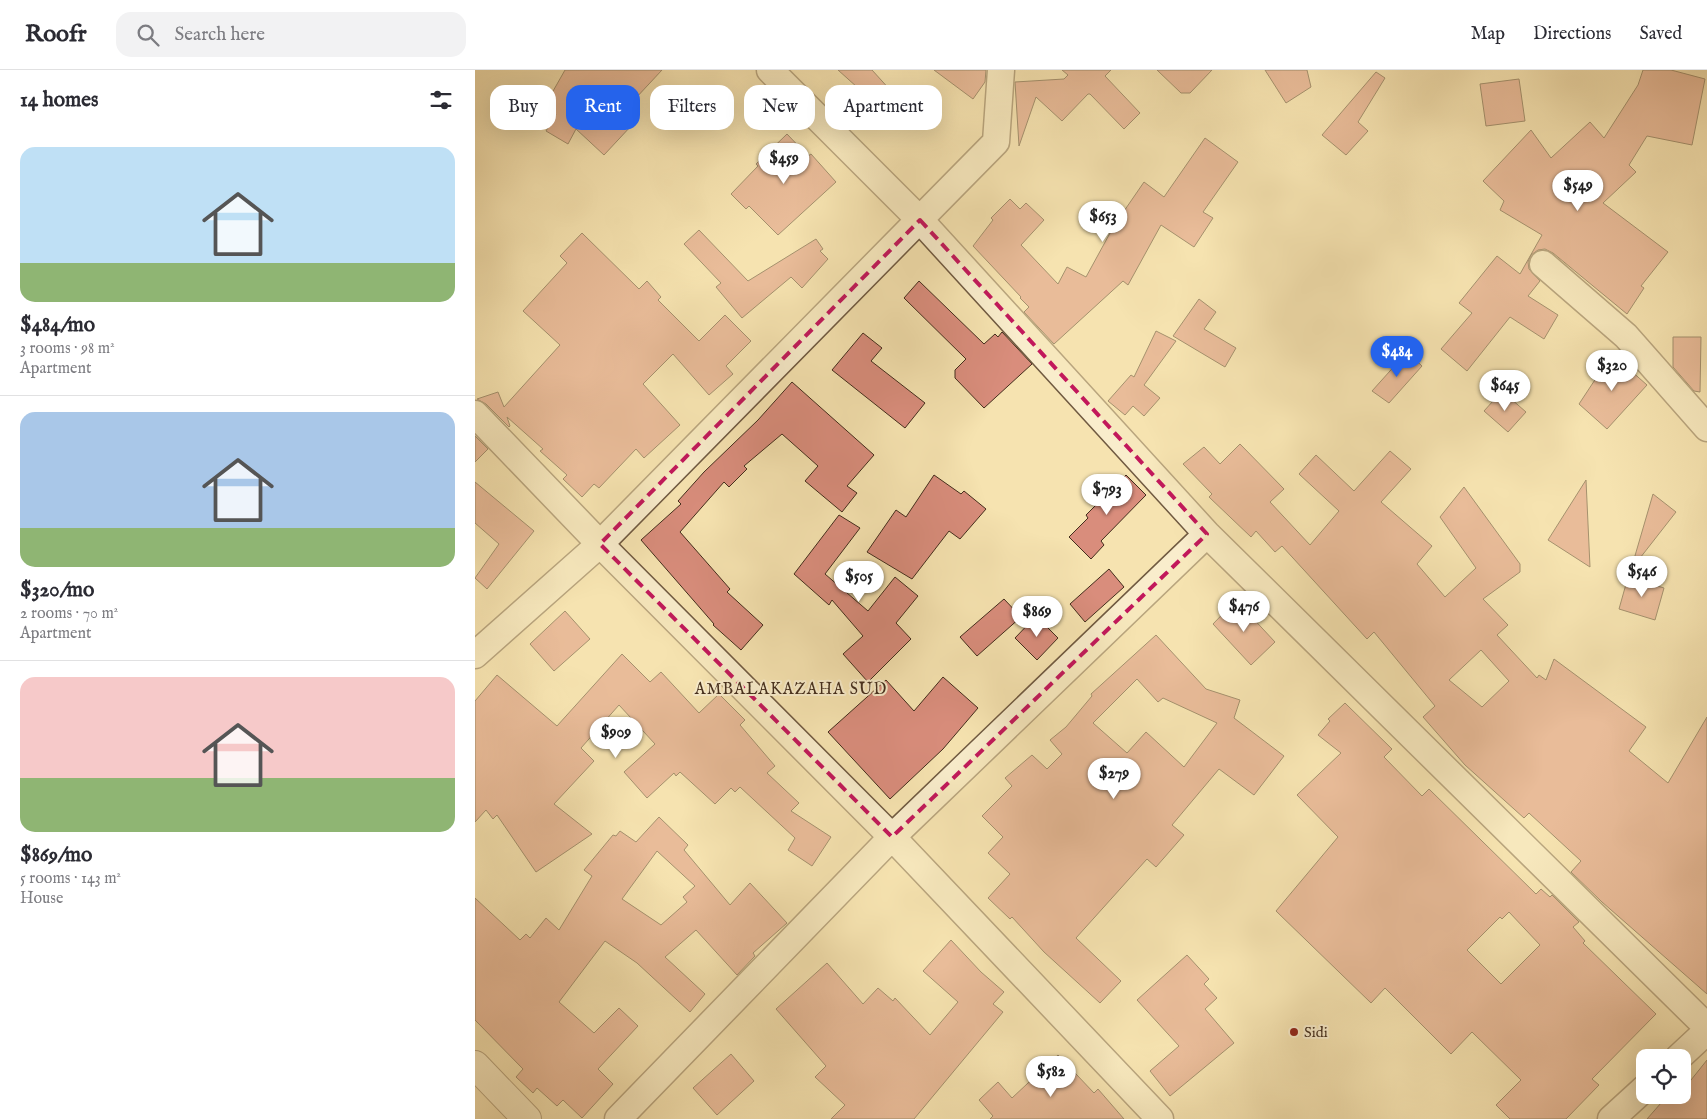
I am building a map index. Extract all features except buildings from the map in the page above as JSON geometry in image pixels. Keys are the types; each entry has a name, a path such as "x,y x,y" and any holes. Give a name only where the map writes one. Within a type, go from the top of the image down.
{"street":[{"path":"771,70 920,220 1207,534 1707,1026"},
{"path":"475,655 599,544 996,142 1001,70"},
{"path":"1543,264 1626,336 1707,428"},
{"path":"475,414 599,544 892,837 1160,1119"},
{"path":"618,1119 892,837 1207,534"},
{"path":"1688,1049 1707,1031"},
{"path":"475,1065 527,1119"},
{"path":"1611,1119 1636,1096"}],"highlighted area":[{"path":"920,220 1207,534 892,837 600,544"}],"place":[{"name":"Sidi","path":"1294,1032"}],"district":[{"name":"AMBALAKAZAHA SUD","path":"791,690"}]}
